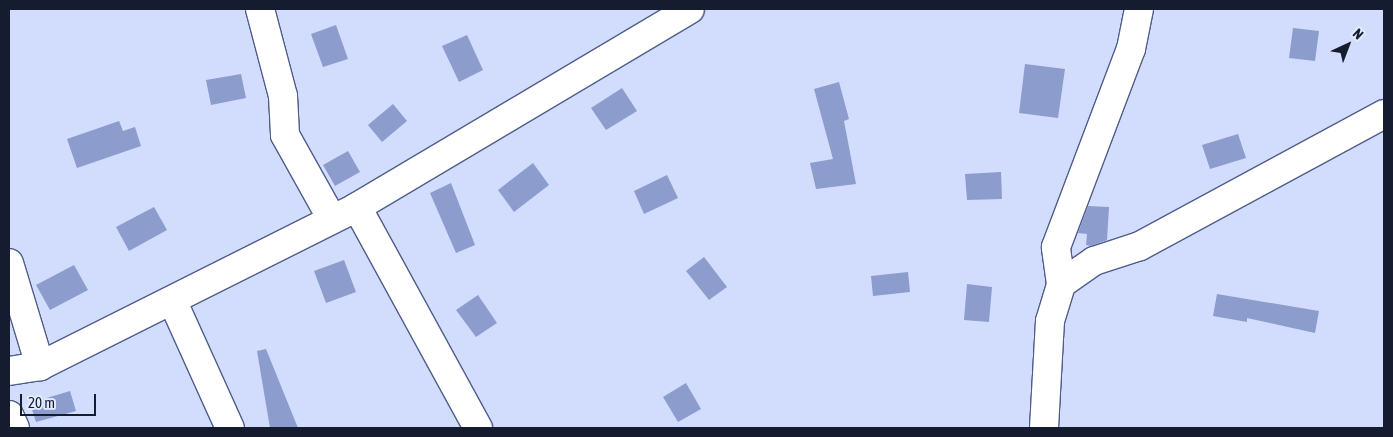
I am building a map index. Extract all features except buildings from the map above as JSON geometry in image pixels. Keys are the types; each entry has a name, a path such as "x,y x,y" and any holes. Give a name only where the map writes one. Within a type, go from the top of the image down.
{"street":[{"path":"260,9 283,96 285,135 332,219"},
{"path":"9,371 40,366 173,302 357,207 690,9"},
{"path":"1044,428 1050,321 1061,284 1056,247 1131,49 1139,9"},
{"path":"1061,284 1094,261 1140,246 1384,114"},
{"path":"357,207 478,428"},
{"path":"9,263 40,366"},
{"path":"173,302 230,428"},
{"path":"9,415 15,428"}]}
